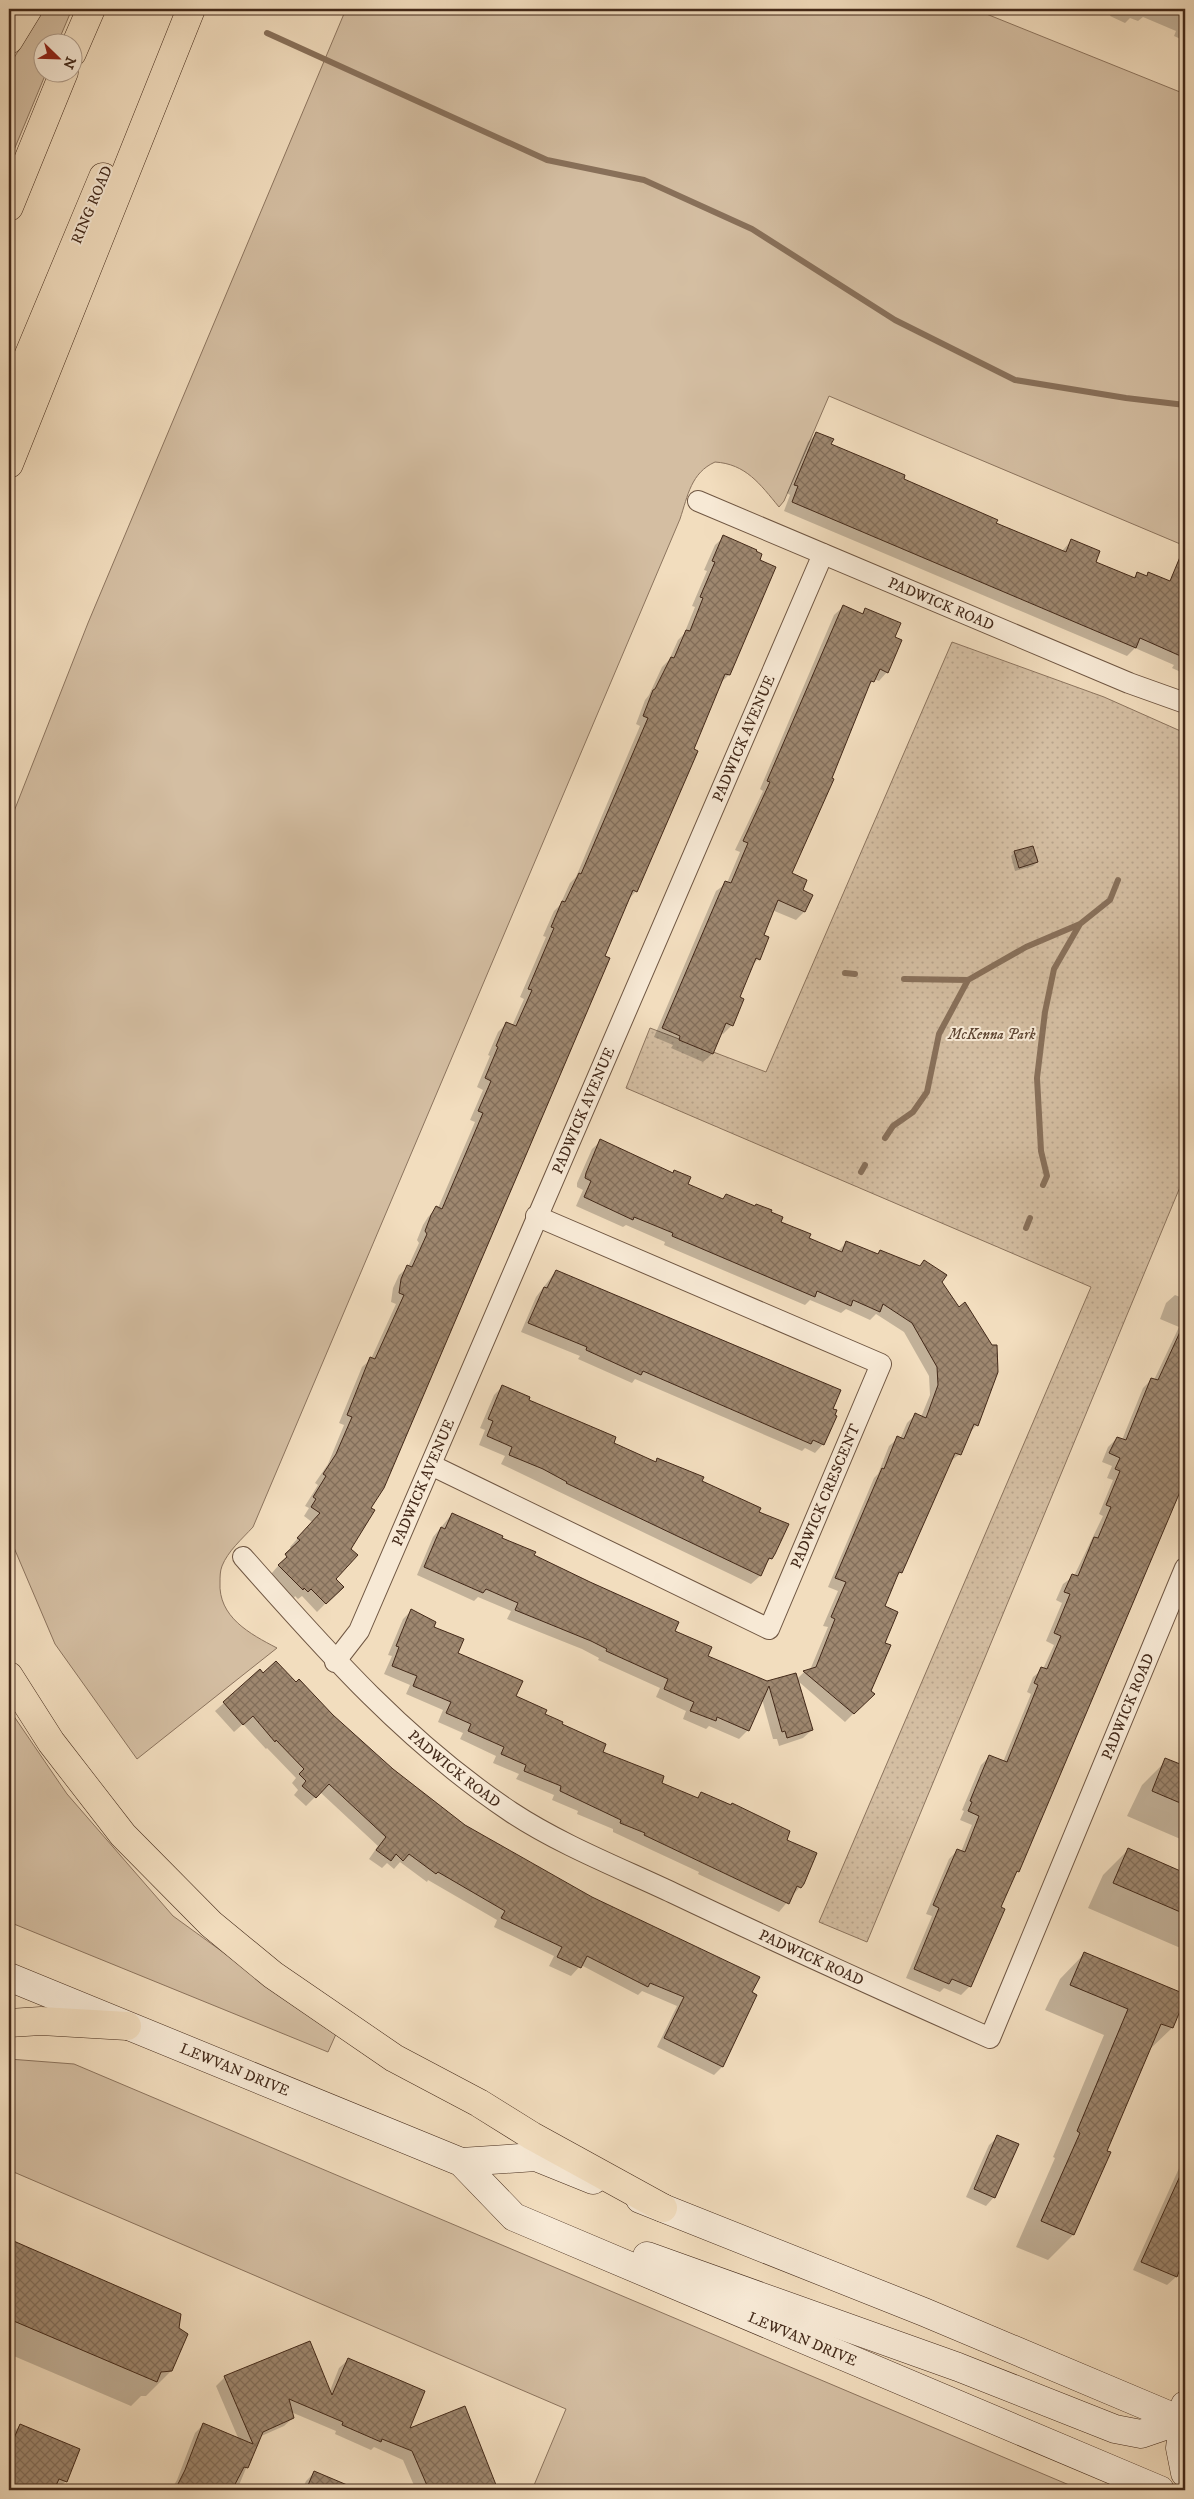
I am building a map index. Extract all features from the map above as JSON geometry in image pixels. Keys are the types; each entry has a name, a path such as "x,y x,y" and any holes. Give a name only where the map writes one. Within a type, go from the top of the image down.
{"highway":[{"path":"9,40 28,9"},
{"path":"81,32 91,9"},
{"name":"RING ROAD","path":"9,402 174,9"},
{"path":"9,464 191,9"},
{"path":"9,207 60,82"},
{"path":"9,1676 51,1742 123,1835 210,1924 273,1975 394,2058 479,2103 532,2136 663,2208"},
{"path":"9,2022 127,2026"}],"main road":[{"name":"LEWVAN DRIVE","path":"9,1977 461,2162 514,2217 1160,2490"},
{"name":"LEWVAN DRIVE","path":"461,2162 536,2157 1185,2416"},
{"path":"514,2217 668,2262 958,2368 1115,2429 1142,2434 1185,2416"},
{"path":"1185,2416 1180,2448 1185,2473"}],"street":[{"name":"PADWICK ROAD","path":"698,501 1129,683 1185,703"},
{"name":"PADWICK AVENUE","path":"335,1662 359,1631 432,1465 536,1216 822,554"},
{"name":"PADWICK CRESCENT","path":"432,1465 769,1629 882,1364 536,1216"},
{"name":"PADWICK ROAD","path":"243,1557 335,1662 409,1734 513,1813 566,1842 820,1962 990,2038 1185,1568"}],"green space":[{"path":"44,9 72,9 62,32 32,32 32,82 42,82 9,162 9,66"},
{"path":"346,9 974,9 1185,94 1185,546 829,396 784,501 779,507 759,483 744,471 715,462 701,472 688,493 680,519 253,1527 232,1550 222,1566 220,1576 221,1594 224,1605 230,1615 256,1637 277,1648 137,1759 55,1644 9,1536 9,824 88,623"},
{"name":"McKenna Park","path":"952,642 1104,697 1185,733 1185,1175 867,1942 819,1922 1091,1287 626,1088 650,1028 766,1072"},
{"path":"9,1709 67,1794 173,1916 336,2034 328,2052 9,1922"},
{"path":"9,2059 74,2064 1081,2490 532,2490 566,2409 9,2170"}],"building":[{"path":"816,432 834,439 831,444 905,475 904,479 998,520 996,523 1066,552 1071,539 1100,551 1096,562 1135,578 1137,572 1147,576 1148,572 1170,581 1185,545 1185,658 1140,638 1136,648 792,502 798,486 794,485"},
{"path":"723,535 757,550 762,554 760,560 776,567 730,675 725,674 694,749 698,751 637,892 633,890 605,956 610,958 384,1488 371,1508 375,1510 351,1549 358,1555 336,1579 344,1587 326,1604 311,1589 308,1592 304,1588 303,1590 278,1565 287,1557 285,1554 300,1540 297,1538 320,1513 311,1507 316,1499 313,1497 326,1476 323,1474 336,1454 352,1417 347,1415 370,1357 375,1359 404,1295 399,1293 401,1279 407,1265 412,1267 427,1234 425,1231 436,1206 442,1209 483,1113 478,1111 491,1081 485,1078 498,1047 496,1046 506,1022 516,1026 532,990 528,989 554,928 551,927 562,901 565,902 579,873 581,874 648,718 643,716 653,690 671,657 674,658 686,630 690,631 703,598 700,597 715,562 712,561"},
{"path":"843,605 863,614 865,608 901,623 895,637 902,640 888,673 880,669 874,682 871,681 832,778 834,779 792,873 807,880 803,890 813,895 805,912 778,900 764,935 769,937 760,960 756,958 740,997 744,999 733,1026 726,1023 713,1054 679,1040 680,1036 662,1028 725,881 731,883 748,843 743,841 770,782 767,781"},
{"path":"1033,846 1038,862 1019,868 1014,851"},
{"path":"600,1139 673,1173 674,1170 691,1177 688,1184 723,1199 726,1194 755,1206 756,1204 772,1210 771,1212 783,1217 781,1222 811,1234 809,1238 842,1252 846,1241 878,1254 880,1250 920,1266 924,1260 947,1275 942,1282 959,1307 965,1302 992,1345 997,1345 998,1372 978,1426 974,1424 961,1455 955,1453 902,1573 899,1572 885,1606 898,1612 885,1643 891,1645 871,1691 875,1694 854,1714 803,1671 816,1667 835,1619 831,1617 846,1582 835,1578 897,1436 904,1439 915,1413 926,1418 938,1385 937,1367 912,1323 883,1304 880,1312 853,1300 851,1306 817,1291 815,1297 672,1236 673,1233 634,1217 633,1220 584,1197 591,1181 585,1178 586,1173"},
{"path":"556,1270 841,1390 833,1409 837,1410 835,1415 837,1416 824,1445 813,1440 811,1444 643,1371 641,1375 586,1350 587,1347 528,1323 544,1287 547,1288"},
{"path":"1185,1321 1185,1480 1019,1872 1017,1871 1001,1907 1005,1909 971,1987 952,1979 949,1984 914,1969 939,1908 933,1905 957,1849 965,1852 979,1816 968,1811 972,1802 970,1801 989,1755 1007,1762 1038,1685 1034,1683 1041,1667 1047,1669 1061,1636 1054,1633 1070,1594 1064,1592 1072,1574 1078,1576 1094,1537 1098,1538 1111,1507 1106,1505 1120,1471 1115,1469 1120,1458 1109,1453 1117,1437 1126,1440 1151,1378 1158,1380"},
{"path":"502,1385 530,1397 529,1400 616,1437 614,1443 656,1462 657,1458 704,1477 702,1481 761,1508 759,1512 789,1524 775,1554 772,1559 769,1558 761,1576 566,1483 543,1469 509,1455 512,1447 487,1436 493,1421 488,1419"},
{"path":"452,1513 503,1536 502,1538 536,1552 534,1555 590,1582 679,1622 675,1631 712,1647 708,1656 767,1681 796,1673 813,1730 787,1738 785,1731 782,1732 769,1686 749,1731 717,1717 716,1721 690,1711 694,1702 664,1689 668,1679 606,1651 607,1649 591,1641 515,1610 518,1603 486,1589 483,1593 424,1567 441,1527 445,1529"},
{"path":"411,1609 436,1622 434,1627 464,1639 458,1653 523,1681 516,1696 547,1710 545,1714 563,1722 562,1724 606,1744 603,1752 664,1776 662,1783 698,1798 701,1792 731,1805 732,1803 790,1831 787,1840 817,1853 804,1884 801,1888 797,1886 789,1904 644,1835 645,1833 620,1823 621,1820 560,1791 561,1786 524,1771 526,1765 501,1754 504,1747 468,1731 471,1724 446,1713 451,1702 413,1686 417,1676 392,1666 399,1647 396,1646"},
{"path":"276,1661 296,1682 299,1679 333,1715 393,1769 465,1825 592,1897 760,1977 752,1992 757,1995 723,2067 664,2038 684,1997 650,1983 648,1987 587,1956 581,1968 557,1957 562,1947 501,1918 505,1911 438,1872 436,1874 409,1854 403,1861 396,1854 391,1861 376,1850 386,1837 329,1784 316,1798 302,1786 306,1781 299,1774 304,1769 276,1740 275,1742 253,1716 243,1725 223,1702 260,1669 263,1673"},
{"path":"1165,1758 1185,1766 1185,1805 1152,1791"},
{"path":"1128,1848 1185,1873 1185,1914 1113,1883"},
{"path":"1084,1952 1180,1992 1185,1996 1185,1999 1173,2028 1161,2024 1107,2151 1111,2152 1074,2235 1041,2221 1080,2133 1077,2131 1128,2009 1070,1985"},
{"path":"997,2135 1019,2144 995,2198 974,2189"},
{"path":"1185,2165 1185,2272 1180,2269 1177,2277 1141,2262"},
{"path":"9,2239 181,2314 179,2328 188,2334 172,2371 161,2372 157,2382 9,2319"},
{"path":"310,2341 332,2395 348,2358 425,2391 410,2428 465,2406 498,2490 429,2490 412,2451 382,2439 381,2442 342,2425 343,2422 289,2399 294,2418 263,2432 248,2468 244,2467 232,2490 175,2490 185,2470 203,2423 253,2444 224,2376"},
{"path":"20,2424 80,2449 67,2482 59,2479 54,2490 9,2490 9,2450"},
{"path":"314,2471 359,2490 306,2490"}],"waterway":[{"path":"267,33 547,160 644,180 752,229 895,320 1015,380 1126,398 1185,405"},
{"path":"885,1138 893,1126 913,1112 927,1092 939,1034 968,980 1026,947 1080,924 1110,900 1118,880"},
{"path":"1043,1185 1047,1176 1041,1151 1037,1078 1045,1012 1054,969 1080,924"},
{"path":"845,973 855,974"},
{"path":"904,979 968,980"},
{"path":"861,1172 865,1165"},
{"path":"1026,1228 1030,1218"}]}
